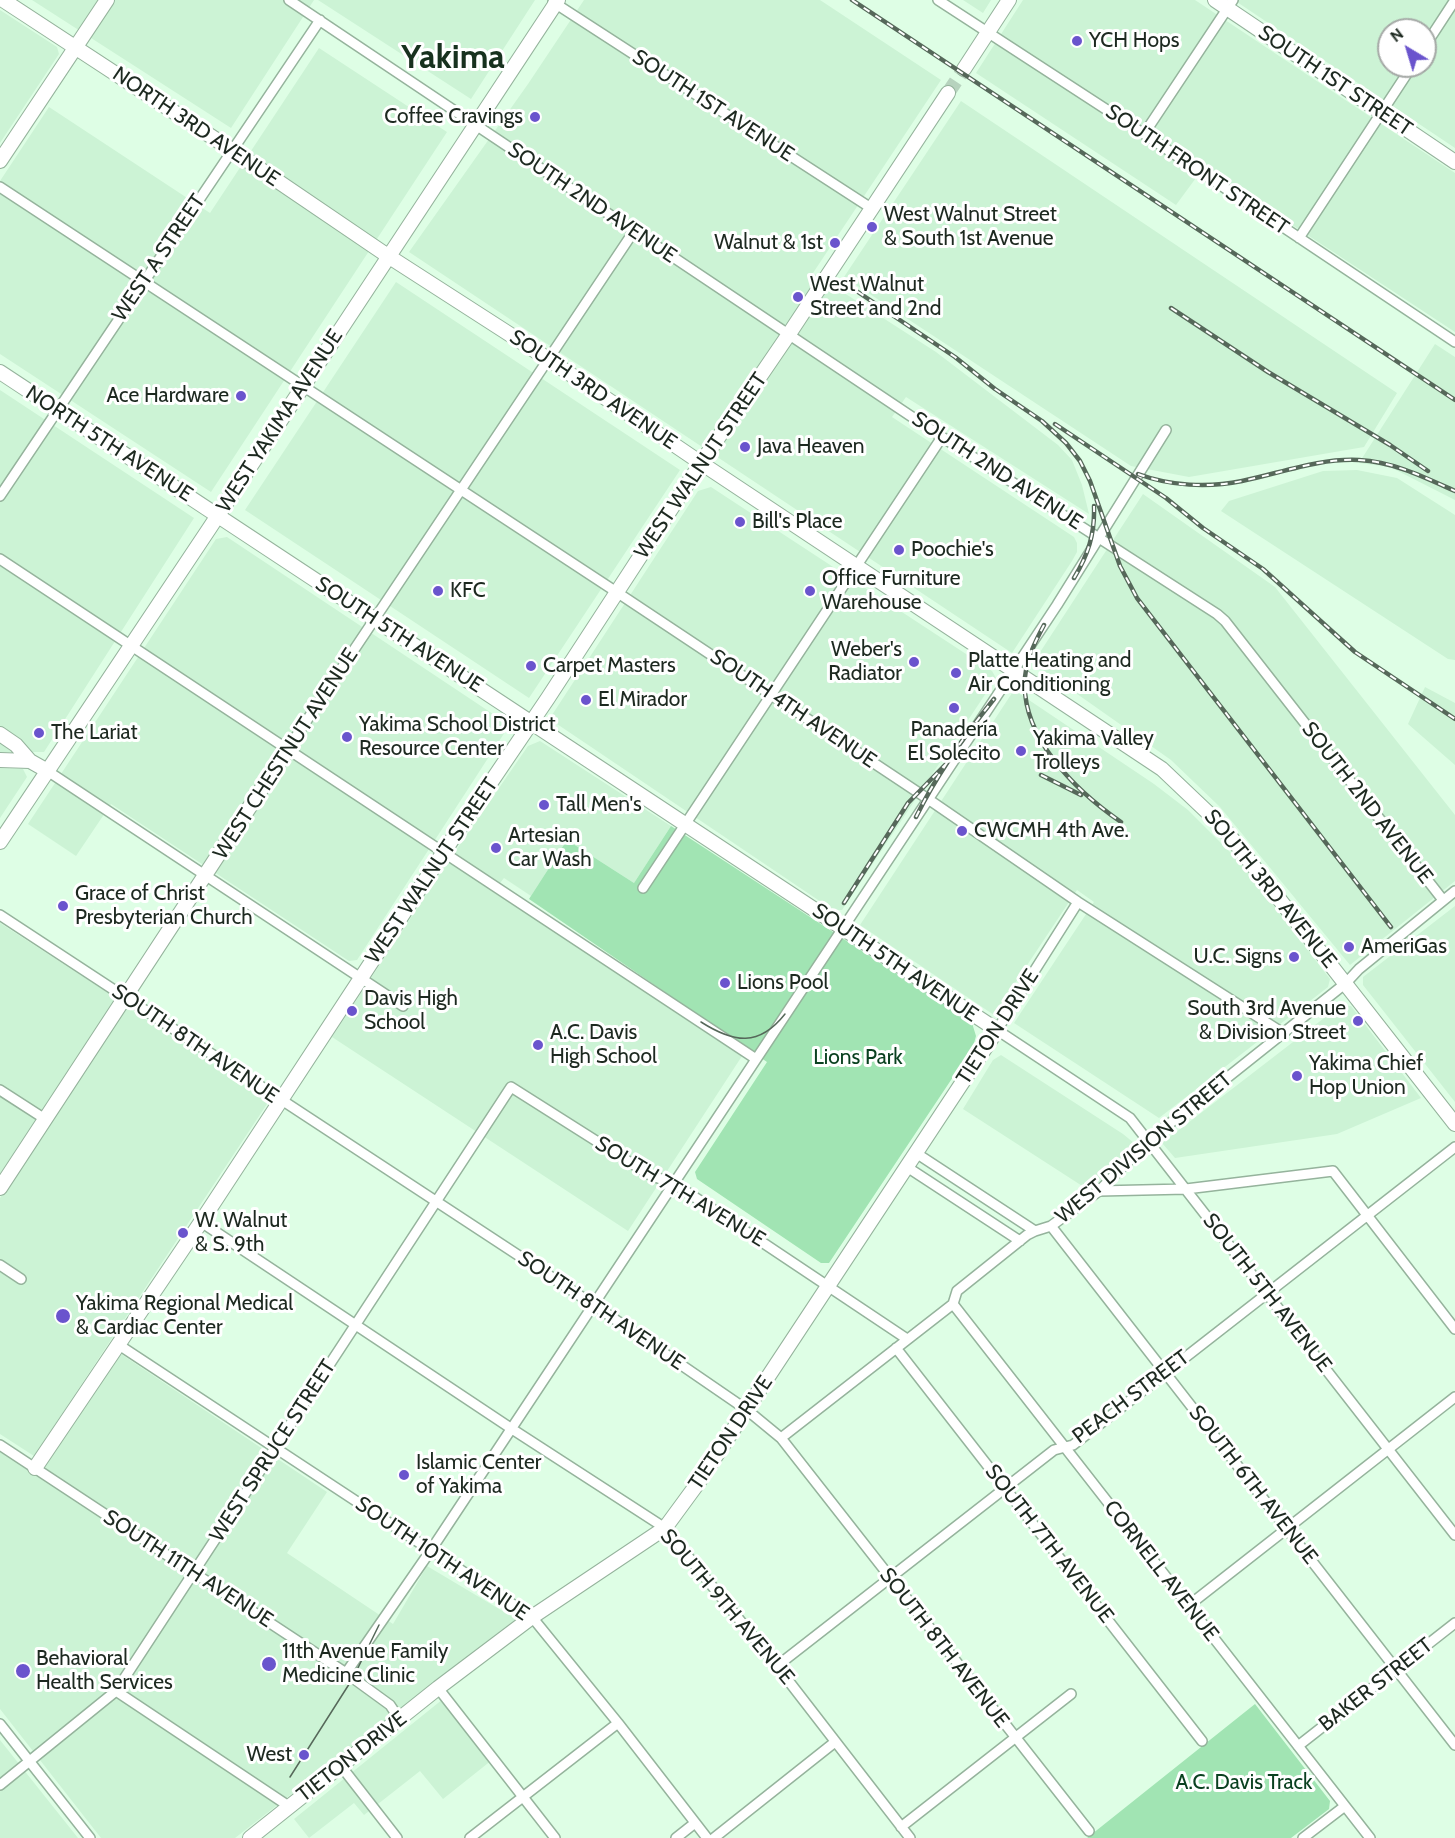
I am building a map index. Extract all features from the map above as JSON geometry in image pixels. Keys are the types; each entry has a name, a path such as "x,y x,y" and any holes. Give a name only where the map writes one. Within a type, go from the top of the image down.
{"street":[{"name":"NORTH 3RD AVENUE","path":"3,0 232,150 388,256"},
{"path":"0,161 107,0"},
{"name":"SOUTH 2ND AVENUE","path":"289,0 474,126 942,437 1100,537 1225,621 1443,900"},
{"name":"SOUTH FRONT STREET","path":"938,0 1455,341"},
{"path":"964,69 1009,0"},
{"name":"SOUTH 1ST STREET","path":"1215,0 1230,4 1382,113 1455,162"},
{"path":"1437,28 1455,0"},
{"name":"WEST YAKIMA AVENUE","path":"0,842 218,516 554,1"},
{"name":"SOUTH 1ST AVENUE","path":"554,1 871,208"},
{"path":"1144,134 1230,4"},
{"name":"WEST A STREET","path":"0,496 320,20"},
{"path":"1299,238 1404,78"},
{"name":"WEST WALNUT STREET","path":"35,1468 201,1222 701,463 948,93"},
{"name":"SOUTH 4TH AVENUE","path":"0,187 618,592 1078,902 1282,1033"},
{"name":"WEST CHESTNUT AVENUE","path":"0,1188 287,750 634,231"},
{"name":"SOUTH 3RD AVENUE","path":"388,256 548,359 1162,770 1222,826 1455,1125"},
{"name":"NORTH 5TH AVENUE","path":"0,372 218,516"},
{"path":"346,1673 431,1550 675,1184 1074,578 1166,430"},
{"path":"644,888 942,437"},
{"name":"SOUTH 5TH AVENUE","path":"218,516 1130,1118 1455,1535"},
{"path":"0,560 756,1059"},
{"path":"0,734 16,745 30,761 207,874 403,1006"},
{"path":"0,760 30,761"},
{"name":"WEST DIVISION STREET","path":"781,1438 953,1304 957,1291 1020,1241 1035,1231 1051,1226 1099,1191 1149,1140 1346,983 1359,969 1455,891"},
{"name":"TIETON DRIVE","path":"250,1838 438,1688 532,1617 665,1528 698,1483 829,1286 1078,902"},
{"name":"SOUTH 8TH AVENUE","path":"0,915 594,1305 747,1410 781,1438 1089,1831"},
{"name":"SOUTH 7TH AVENUE","path":"512,1087 650,1175 675,1184 907,1339"},
{"name":"WEST SPRUCE STREET","path":"0,1785 116,1691 512,1087"},
{"path":"0,1090 45,1119"},
{"name":"PEACH STREET","path":"777,1666 1054,1450 1073,1445 1455,1147"},
{"path":"916,1153 1035,1231"},
{"path":"907,1167 1020,1241"},
{"path":"1099,1191 1186,1189 1333,1171 1455,1329"},
{"name":"SOUTH 9TH AVENUE","path":"201,1222 665,1528 777,1666 910,1838"},
{"name":"SOUTH 6TH AVENUE","path":"1051,1226 1455,1745"},
{"path":"0,1265 21,1279"},
{"name":"CORNELL AVENUE","path":"953,1304 1370,1838"},
{"name":"SOUTH 10TH AVENUE","path":"119,1345 532,1617 707,1838"},
{"name":"SOUTH 7TH AVENUE","path":"896,1348 1202,1741"},
{"path":"1188,1606 1455,1397"},
{"name":"SOUTH 11TH AVENUE","path":"0,1445 346,1673 390,1705 400,1720"},
{"name":"BAKER STREET","path":"1298,1746 1455,1623"},
{"path":"438,1688 555,1838"},
{"path":"116,1691 290,1807"},
{"path":"901,1827 1071,1694"},
{"path":"470,1838 618,1723"},
{"path":"0,1724 90,1838"},
{"path":"714,1838 835,1742"},
{"path":"341,1766 397,1838"},
{"path":"1303,1838 1345,1806"},
{"path":"676,1838 695,1823"}],"shaded area":[{"path":"32,0 314,0 231,128"},
{"path":"318,0 535,0 471,99"},
{"path":"584,0 820,0 941,80 813,273 936,352 1058,445 1072,460 1082,485 1089,514 906,397 892,417 1074,537 1077,552 1012,653 409,252 528,84"},
{"path":"963,0 991,0 983,13"},
{"path":"1023,0 1195,0 1455,173 1455,332 1204,167 1176,205 976,73"},
{"path":"1234,0 1455,0 1455,148"},
{"path":"0,10 57,47 59,54 0,143"},
{"path":"319,48 447,132 211,492 0,354 0,181 49,107 210,213"},
{"path":"961,101 1397,393 1364,447 1189,477 1131,466 844,277"},
{"path":"396,282 680,470 529,698 245,510"},
{"path":"1435,344 1455,357 1455,500 1390,467 1359,463"},
{"path":"0,390 194,518 44,752 0,752"},
{"path":"1357,470 1397,478 1455,515 1455,660 1448,659 1221,511 1229,501 1323,471"},
{"path":"711,487 992,671 996,678 842,910 833,910 557,724 552,715 698,491"},
{"path":"1143,494 1275,587 1455,815 1455,881 1350,965 1220,807 1171,760 1033,663"},
{"path":"227,537 499,718 505,732 357,960 349,961 111,804 76,856 28,824 216,539"},
{"path":"1425,687 1455,703 1455,765 1408,724"},
{"path":"1014,690 1154,784 1188,810 1240,862 1330,979 1328,987 1159,1118 1014,1023 1094,902 1077,890 994,1015 860,925"},
{"name":"A.C. Davis High School","path":"540,741 671,826 634,883 567,840 531,896 504,878 493,892 744,1053 628,1231 332,1037 528,746"},
{"path":"0,768 23,769 27,777 0,818"},
{"path":"1455,906 1455,1102 1363,985 1363,977"},
{"path":"0,923 116,998 0,1174"},
{"path":"1341,1005 1351,1006 1421,1098 1337,1134 1175,1158 1162,1143"},
{"name":"Yakima Regional Medical & Cardiac Center","path":"127,1007 269,1101 34,1456 0,1434 0,1198"},
{"path":"1001,1055 1134,1143 1090,1191 963,1109 993,1060"},
{"path":"121,1354 327,1492 287,1553 393,1624 427,1566 516,1619 235,1838 101,1838 0,1709 0,1451 37,1475"},
{"path":"448,1695 497,1756 443,1799 420,1771 364,1815 354,1803 309,1838 294,1819"},
{"path":"0,1740 78,1838 0,1838"}],"green space":[{"name":"Lions Park","path":"671,826 972,1023 976,1036 973,1047 829,1263 821,1263 697,1179 695,1172 767,1062 529,899 567,840 634,883"},
{"name":"A.C. Davis Track","path":"1255,1704 1330,1801 1329,1809 1291,1838 1087,1838"}],"tunnel":[{"path":"948,93 964,69"}],"tram line":[{"path":"701,1022 724,1034 746,1038 756,1037 766,1032 785,1014"},
{"path":"290,1777 353,1678 379,1625"}],"railway":[{"path":"852,0 1455,400"},
{"path":"846,284 955,357 995,389 1042,421 1066,443 1080,461 1090,481 1120,566 1137,598 1391,927"},
{"path":"1171,308 1268,372 1390,445 1428,471"},
{"path":"1055,424 1166,498 1203,528 1263,569 1355,652 1455,719"},
{"path":"1138,474 1189,485 1216,485 1329,461 1359,460 1397,467 1455,491"},
{"path":"1074,578 1090,544 1094,506"},
{"path":"1044,625 1030,657 1025,677 1026,699 1032,721 1041,741 1054,760 1086,795 1121,822"},
{"path":"916,817 952,756 994,699"},
{"path":"844,903 908,803 947,763"},
{"path":"1041,775 1081,795"}],"place":[{"name":"YCH Hops","path":"1077,41"},
{"name":"Coffee Cravings","path":"535,117"},
{"name":"West Walnut Street & South 1st Avenue","path":"872,227"},
{"name":"Walnut & 1st","path":"835,243"},
{"name":"West Walnut Street and 2nd","path":"798,297"},
{"name":"Ace Hardware","path":"241,396"},
{"name":"Java Heaven","path":"745,447"},
{"name":"Bill's Place","path":"740,522"},
{"name":"Poochie's","path":"899,550"},
{"name":"KFC","path":"438,591"},
{"name":"Office Furniture Warehouse","path":"810,591"},
{"name":"Weber's Radiator","path":"914,662"},
{"name":"Carpet Masters","path":"531,666"},
{"name":"Platte Heating and Air Conditioning","path":"956,673"},
{"name":"El Mirador","path":"586,700"},
{"name":"Panadería El Solecito","path":"954,708"},
{"name":"The Lariat","path":"39,733"},
{"name":"Yakima School District Resource Center","path":"347,737"},
{"name":"Yakima Valley Trolleys","path":"1021,751"},
{"name":"Tall Men's","path":"544,805"},
{"name":"CWCMH 4th Ave.","path":"962,831"},
{"name":"Artesian Car Wash","path":"496,848"},
{"name":"Grace of Christ Presbyterian Church","path":"63,906"},
{"name":"AmeriGas","path":"1349,947"},
{"name":"U.C. Signs","path":"1294,957"},
{"name":"Lions Pool","path":"725,983"},
{"name":"Davis High School","path":"352,1011"},
{"name":"South 3rd Avenue & Division Street","path":"1358,1021"},
{"name":"A.C. Davis High School","path":"538,1045"},
{"name":"Yakima Chief Hop Union","path":"1297,1076"},
{"name":"W. Walnut & S. 9th","path":"183,1233"},
{"name":"Yakima Regional Medical & Cardiac Center","path":"63,1316"},
{"name":"Islamic Center of Yakima","path":"404,1475"},
{"name":"11th Avenue Family Medicine Clinic","path":"269,1664"},
{"name":"Behavioral Health Services","path":"23,1671"},
{"name":"West","path":"304,1755"}],"district":[{"name":"Yakima","path":"453,58"}]}
